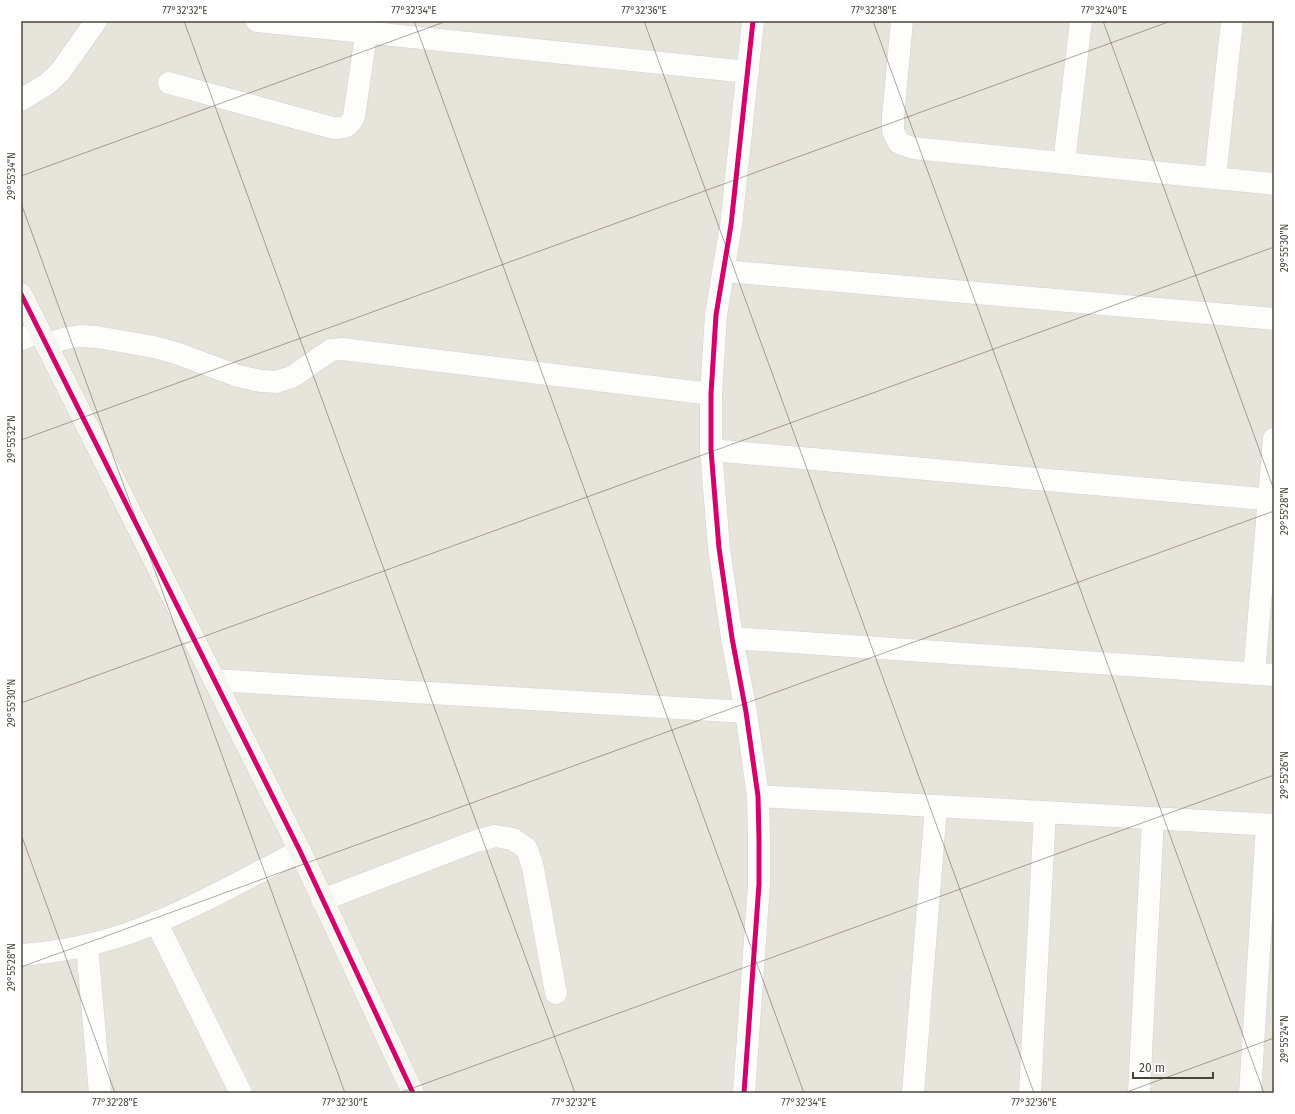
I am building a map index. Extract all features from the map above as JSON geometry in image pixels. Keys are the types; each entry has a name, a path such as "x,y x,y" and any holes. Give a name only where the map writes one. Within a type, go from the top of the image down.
{"street":[{"path":"21,100 47,84 60,72 96,21"},
{"path":"257,21 368,27 748,72"},
{"path":"744,1093 759,884 760,839 758,796 719,548 711,450 710,394 716,316 731,225 753,21"},
{"path":"902,21 892,118 893,131 899,143 913,148 1274,184"},
{"path":"1064,163 1081,21"},
{"path":"1215,178 1232,21"},
{"path":"169,83 333,128 345,128 351,124 354,117 368,27"},
{"path":"724,271 1274,319"},
{"path":"21,294 33,338 214,680 292,855 322,900 413,1093"},
{"path":"33,338 67,338 80,336 97,337 154,347 176,353 238,376 261,382 276,382 292,377 331,350 342,349 710,394"},
{"path":"732,638 1264,674 1274,439"},
{"path":"711,450 1271,500"},
{"path":"214,680 746,712"},
{"path":"758,796 1270,825 1250,1093"},
{"path":"913,1093 936,806"},
{"path":"1030,1093 1045,812"},
{"path":"1139,1093 1153,818"},
{"path":"322,900 476,841 495,836 513,839 527,849 533,868 556,993"},
{"path":"21,955 87,946 131,932 173,915 292,855"},
{"path":"156,922 240,1093"},
{"path":"87,946 100,1093"}],"shaded area":[{"path":"21,21 1274,21 1274,1093 21,1093"}],"cycle path":[{"path":"744,1093 759,884 758,796 719,548 711,450 711,394 716,315 731,225 753,21"},
{"path":"21,294 300,851 413,1093"}]}
